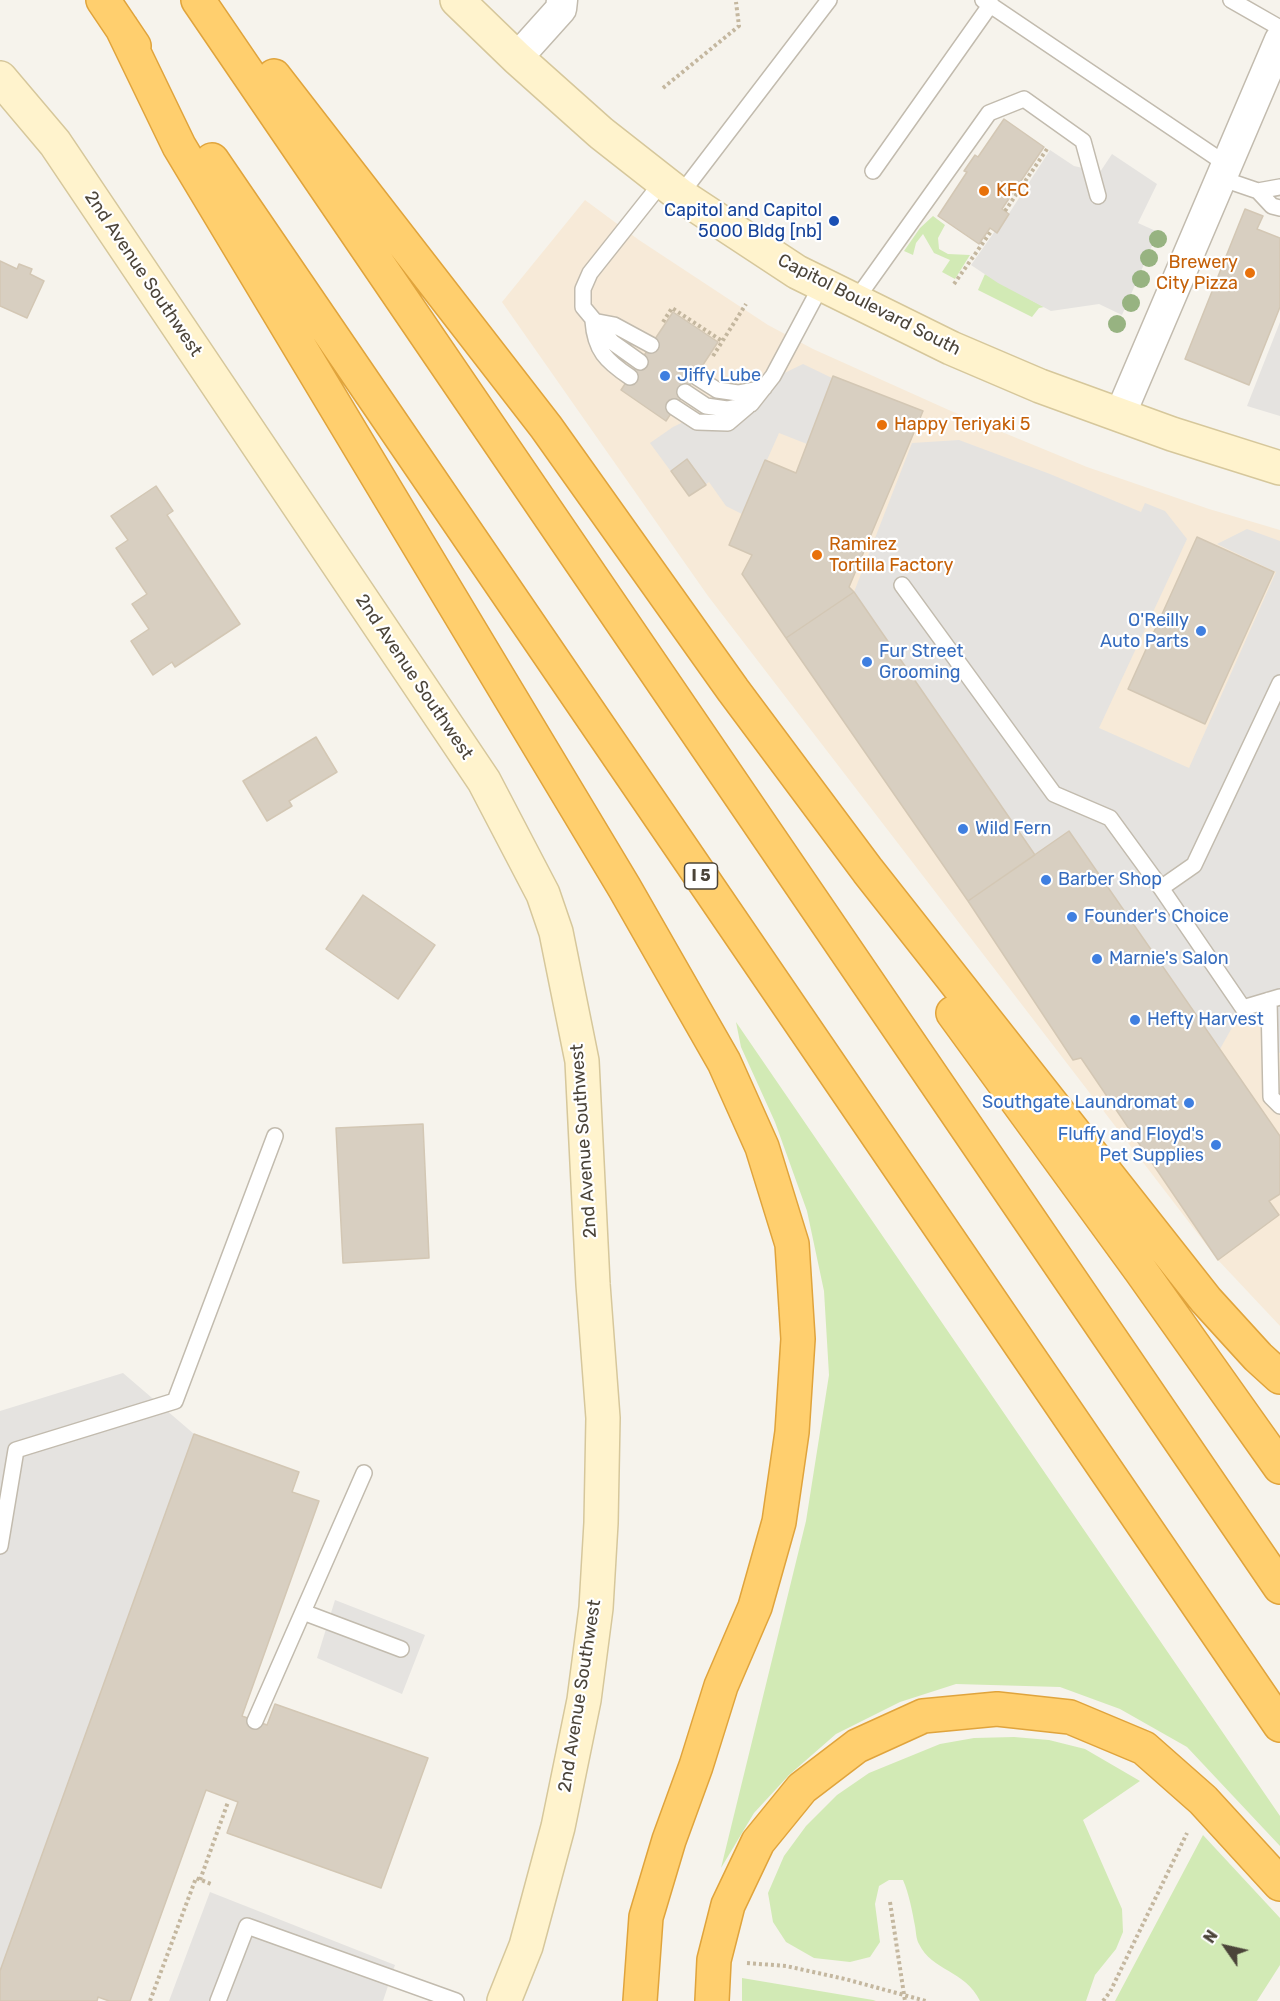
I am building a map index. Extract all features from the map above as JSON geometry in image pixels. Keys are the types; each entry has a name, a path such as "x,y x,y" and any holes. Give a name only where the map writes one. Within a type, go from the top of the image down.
{"highway":[{"name":"I 5","path":"103,0 1280,1725"},
{"path":"198,0 1280,1587"},
{"path":"202,0 271,73 532,408 733,690 868,871 1206,1300 1258,1357 1280,1377"},
{"path":"122,28 179,146 624,887 724,1062 762,1147 792,1244 798,1339 792,1432 778,1522 755,1606 722,1686 669,1840 646,1917 640,2001"},
{"path":"868,871 899,937 1280,1467"},
{"path":"712,2001 714,1960 728,1905 758,1842 802,1788 857,1746 923,1716 997,1708 1070,1717 1144,1748 1203,1800 1280,1884"}],"street":[{"name":"Capitol Boulevard South","path":"457,0 517,58 601,133 672,188 797,272 981,362 1040,386 1172,434 1280,468"},
{"path":"517,58 561,9 562,0"},
{"path":"1120,415 1280,39"},
{"name":"2nd Avenue Southwest","path":"0,78 55,143 484,781 543,894 556,932 582,1061 593,1284 603,1418 601,1523 596,1608 584,1700 561,1815 526,1946 504,2001"}],"lane":[{"path":"640,362 612,342 583,308 583,289 590,273 672,188 829,0"},
{"path":"1231,0 1280,28"},
{"path":"873,171 987,2 1223,171 1258,191 1272,206 1280,208"},
{"path":"855,301 989,113 1024,99 1083,141 1098,196"},
{"path":"1258,191 1280,187"},
{"path":"674,407 697,422 728,423 751,404 773,376 822,284"},
{"path":"593,321 614,325 651,345"},
{"path":"593,321 594,338 602,354 615,368 630,377"},
{"path":"695,376 717,390 738,393 764,388"},
{"path":"685,392 706,406 727,409 751,404"},
{"path":"902,585 1054,794 1110,818 1243,1008 1275,999 1271,1097 1280,1106"},
{"path":"1161,888 1194,865 1280,683"},
{"path":"0,1546 16,1450 175,1401 275,1136"},
{"path":"255,1721 364,1473"},
{"path":"303,1612 401,1649"},
{"path":"218,2001 247,1926 456,2001"}],"path":[{"path":"663,88 739,26 736,2"},
{"path":"1005,211 1047,149"},
{"path":"954,284 992,230"},
{"path":"707,365 746,304"},
{"path":"662,324 672,308 722,341"},
{"path":"1103,2001 1110,1992 1203,1800"},
{"path":"200,1880 228,1802"},
{"path":"150,2001 196,1878 211,1884"},
{"path":"891,1902 905,2001"},
{"path":"714,1960 786,1966 926,2001"}],"shaded area":[{"path":"1050,150 1074,166 1100,172 1112,154 1157,184 1138,223 1158,232 1122,315 1099,304 1051,311 998,283 971,265 995,231 997,232"},
{"path":"585,200 639,240 768,325 813,349 951,411 1087,467 1209,509 1280,530 1280,1326 1218,1260 708,596 502,302"},
{"path":"1280,322 1280,416 1247,406"},
{"path":"803,364 832,378 807,444 779,433 742,514 726,506 709,482 689,496 650,443 673,427"},
{"path":"959,440 1050,474 1141,512 1145,503 1165,511 1187,539 1099,728 1189,768 1276,572 1217,544 1247,529 1280,541 1280,1053 1273,1048 1269,1001 1243,1008 1220,1049 1069,831 1035,855 854,592 912,443"},
{"path":"123,1373 194,1434 0,1971 0,1411"},
{"path":"335,1600 425,1635 402,1694 317,1658"},
{"path":"210,1892 395,1965 383,2001 169,2001"}],"green space":[{"path":"933,216 945,225 938,238 939,249 948,254 970,255 955,279 942,272 950,260 934,253 923,234 916,243 913,255 904,251 920,228"},
{"path":"985,274 1044,307 1039,308 1032,317 978,290"},
{"path":"736,1022 1280,1816 1280,1846 1187,1747 1120,1709 1060,1687 956,1684 900,1702 836,1734 789,1775 754,1813 721,1868 806,1521 829,1375 824,1291 807,1211 775,1122 741,1047"},
{"path":"1014,1737 1049,1740 1085,1749 1140,1781 1083,1820 1122,1909 1123,1932 1116,1949 1095,1975 1086,2001 980,2001 966,1983 932,1960 919,1944 903,1880 889,1880 879,1886 875,1904 880,1942 870,1957 850,1962 814,1958 786,1942 773,1922 768,1893 784,1856 806,1826 837,1795 869,1773 940,1744 974,1738"},
{"path":"1203,1835 1280,1918 1280,1965 1257,2001 1115,2001"},
{"path":"742,1978 873,2000 876,2001 742,2001"}],"building":[{"name":"KFC","path":"1004,119 1044,147 1002,209 1009,214 997,233 990,228 979,244 938,216 967,172 964,171 975,155 978,157"},
{"name":"Brewery City Pizza","path":"1245,209 1263,216 1257,229 1280,238 1280,307 1249,385 1185,359"},
{"path":"0,261 17,269 19,264 32,269 30,274 44,281 27,318 0,306"},
{"path":"673,312 718,342 666,421 621,390"},
{"path":"833,376 923,411 849,587 854,592 786,638 742,574 752,555 729,545 765,460 796,473"},
{"path":"687,459 706,485 689,496 671,471"},
{"path":"156,486 173,511 167,515 240,624 175,667 172,662 153,675 131,641 149,629 132,604 147,594 116,548 128,540 111,516"},
{"name":"O'Reilly Auto Parts","path":"1197,537 1274,572 1205,724 1128,689"},
{"path":"854,592 1035,855 968,901 786,638"},
{"path":"316,737 337,772 289,801 292,806 267,821 243,781"},
{"path":"1069,831 1280,1136 1280,1194 1269,1201 1279,1215 1218,1260 1081,1058 1073,1060 968,901"},
{"path":"363,895 435,945 398,999 326,949"},
{"path":"423,1124 429,1258 343,1263 336,1128"},
{"path":"194,1434 299,1472 292,1492 319,1501 242,1716 267,1725 275,1704 428,1758 381,1888 227,1833 238,1802 206,1790 130,2001 109,2001 98,1997 97,2001 0,2001 0,1971"}],"place":[{"name":"KFC","path":"984,191"},
{"name":"Capitol and Capitol 5000 Bldg [nb]","path":"834,221"},
{"name":"Brewery City Pizza","path":"1250,273"},
{"name":"Jiffy Lube","path":"665,376"},
{"name":"Happy Teriyaki 5","path":"882,425"},
{"name":"Ramirez Tortilla Factory","path":"817,555"},
{"name":"O'Reilly Auto Parts","path":"1201,631"},
{"name":"Fur Street Grooming","path":"867,662"},
{"name":"Wild Fern","path":"963,829"},
{"name":"Barber Shop","path":"1046,880"},
{"name":"Founder's Choice","path":"1072,917"},
{"name":"Marnie's Salon","path":"1097,959"},
{"name":"Hefty Harvest","path":"1135,1020"},
{"name":"Southgate Laundromat","path":"1189,1103"},
{"name":"Fluffy and Floyd's Pet Supplies","path":"1216,1145"}]}
